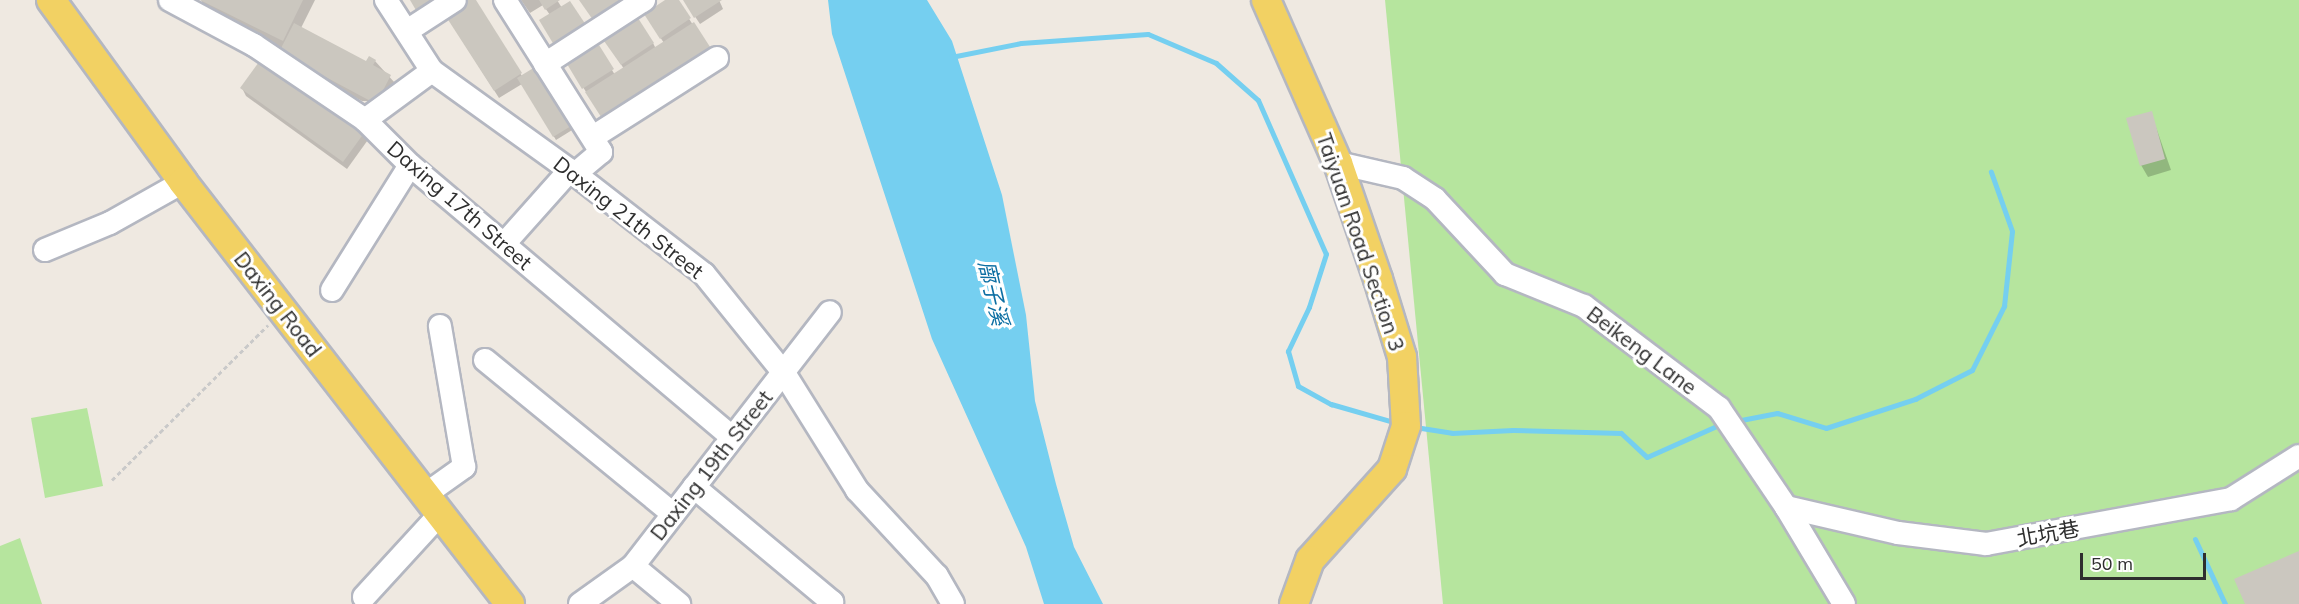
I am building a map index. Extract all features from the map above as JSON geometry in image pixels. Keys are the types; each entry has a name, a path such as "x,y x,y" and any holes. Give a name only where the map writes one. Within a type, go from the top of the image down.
{"main road":[{"name":"Daxing Road","path":"51,0 183,182 510,604"},
{"name":"Taiyuan Road Section 3","path":"1266,0 1338,163 1402,357 1406,420 1392,469 1310,560 1294,604"}],"street":[{"name":"Daxing 17th Street","path":"170,0 254,45 365,120 410,165 731,436"},
{"name":"Daxing 21th Street","path":"386,0 432,71 573,172 704,274 784,373 856,490 937,576 954,604"},
{"path":"407,31 455,0"},
{"path":"504,244 573,172 601,152 505,0"},
{"path":"545,64 644,0"},
{"path":"593,137 717,58"},
{"path":"365,120 432,71"},
{"name":"Beikeng Lane","path":"1338,163 1403,178 1435,199 1505,274 1584,306 1643,348 1719,408 1786,507 1844,604"},
{"path":"332,290 410,165"},
{"path":"45,250 110,223 183,182"},
{"name":"Daxing 19th Street","path":"580,604 633,566 731,436 784,373 830,312"},
{"path":"364,597 433,503 464,467 440,326"},
{"path":"485,360 673,514"},
{"name":"北坑巷","path":"1786,507 1898,533 1986,544 2231,499 2299,456"},
{"path":"693,487 831,603"},
{"path":"633,566 679,604"}],"path":[{"path":"112,480 283,310"}],"green space":[{"path":"1385,0 2299,0 2299,604 1443,604"},
{"path":"87,408 103,486 45,498 31,418"},
{"path":"20,538 42,604 0,604 0,546"}],"water":[{"name":"廍子溪","path":"828,0 927,0 952,41 1002,195 1026,315 1035,401 1056,484 1074,547 1103,604 1044,604 1026,547 932,339 832,34"}],"building":[{"path":"200,0 303,0 283,41"},
{"path":"410,0 435,0 417,12"},
{"path":"468,0 476,0 522,73 494,91 445,15"},
{"path":"539,0 560,0 545,10"},
{"path":"579,0 623,0 593,20"},
{"path":"665,0 679,0 691,18 660,39 644,14"},
{"path":"683,0 722,0 694,18"},
{"path":"570,1 586,25 554,45 539,20"},
{"path":"638,18 654,43 621,65 604,41"},
{"path":"694,22 712,50 603,120 585,92"},
{"path":"294,23 366,61 369,56 376,60 373,65 391,75 376,104 279,52"},
{"path":"599,45 614,69 582,89 567,64"},
{"path":"264,55 367,129 343,162 240,88"},
{"path":"540,64 576,123 553,137 517,78"},
{"path":"2152,111 2165,159 2140,166 2126,118"},
{"path":"2299,551 2299,604 2245,604 2234,579"}],"waterway":[{"path":"951,57 1021,43 1148,34 1216,63 1258,100 1326,254 1309,307 1288,351 1298,386 1331,404 1397,423"},
{"path":"1736,421 1777,413 1826,428 1915,399 1972,370 2004,306 2012,231 1991,172"},
{"path":"1415,427 1452,433 1513,430 1621,433 1647,457 1721,424"},
{"path":"2195,539 2225,604"}]}
